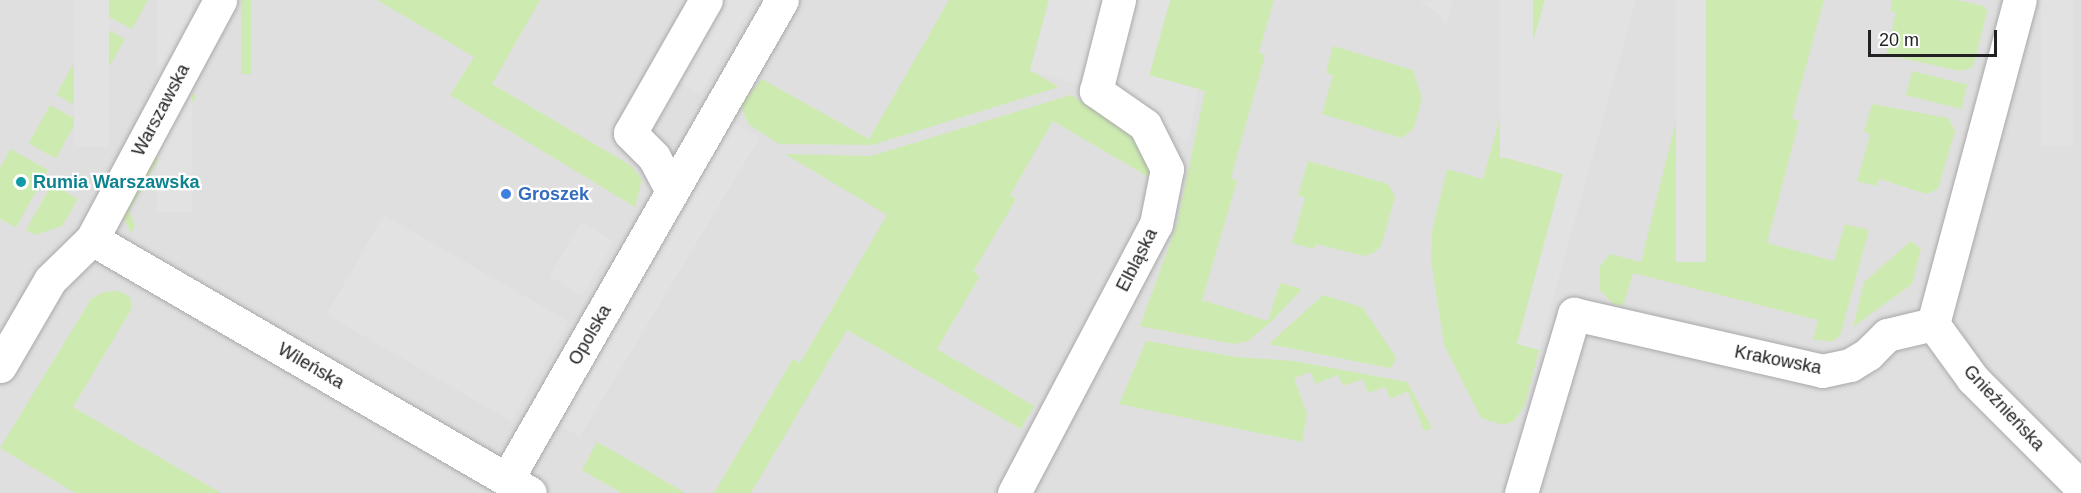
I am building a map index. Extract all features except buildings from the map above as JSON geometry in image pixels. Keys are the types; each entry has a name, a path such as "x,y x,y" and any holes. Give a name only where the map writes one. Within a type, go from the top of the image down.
{"street":[{"name":"Warszawska","path":"0,366 50,280 92,239 220,0"},
{"path":"672,191 654,157 630,133 706,0"},
{"name":"Opolska","path":"519,486 672,191 782,0"},
{"name":"Elbląska","path":"1014,493 1156,224 1167,169 1145,125 1096,91 1119,0"},
{"path":"1933,324 2020,0"},
{"name":"Wileńska","path":"92,239 519,486"},
{"name":"Krakowska","path":"1521,493 1574,314 1822,371 1850,365 1868,354 1887,335 1933,324"},
{"name":"Gnieźnieńska","path":"1933,324 1973,379 2081,487"}],"shaded area":[{"path":"0,0 2081,0 2081,493 0,493"},
{"path":"74,0 109,0 109,147 74,147"},
{"path":"157,0 192,0 192,212 157,212"},
{"path":"718,0 755,0 700,95 673,79"},
{"path":"1049,0 1170,0 1149,75 1199,89 1187,144 1142,102 1030,71"},
{"path":"1453,0 1446,26 1441,16 1419,1"},
{"path":"1500,0 1533,0 1533,158 1500,158"},
{"path":"1545,0 1636,0 1539,350 1517,344 1563,174 1500,156"},
{"path":"1676,0 1706,0 1706,262 1676,262"},
{"path":"2041,0 2073,0 2073,146 2041,146"},
{"path":"733,122 760,138 580,437 553,421"},
{"path":"384,215 568,322 511,421 326,315"},
{"path":"581,222 614,241 582,296 550,277"}],"green space":[{"path":"109,0 148,0 132,29 102,13"},
{"path":"241,0 251,0 251,74 241,74"},
{"path":"377,0 540,0 492,84 630,165 642,179 635,207 450,95 474,57"},
{"path":"949,0 1049,0 1030,70 1059,87 872,145 779,144 748,124 741,104 762,79 869,139"},
{"path":"1170,0 1274,0 1259,52 1265,55 1231,178 1237,181 1202,300 1268,321 1280,283 1302,289 1271,322 1248,341 1233,344 1140,326 1177,224 1205,91 1149,76"},
{"path":"1533,0 1545,0 1500,156 1563,174 1517,343 1539,350 1525,405 1514,421 1504,425 1481,418 1444,345 1431,260 1432,231 1447,169 1483,179"},
{"path":"1706,0 1824,0 1792,118 1799,121 1767,243 1834,261 1845,224 1869,230 1840,336 1833,341 1813,340 1818,320 1633,273 1623,306 1613,304 1600,290 1600,266 1610,254 1641,262"},
{"path":"1892,0 1957,0 1984,6 1987,12 1973,67 1961,71 1886,55 1896,12 1890,11"},
{"path":"96,23 125,39 85,111 56,95"},
{"path":"1333,46 1413,70 1422,98 1414,128 1402,138 1322,114 1333,75 1326,73"},
{"path":"1912,71 1967,85 1961,109 1906,95"},
{"path":"187,91 196,96 129,212 135,226 131,233 122,214"},
{"path":"1071,95 1144,142 1152,179 1053,121 1010,195 1016,199 973,272 980,276 937,349 1034,406 1021,429 847,330 751,493 714,493 793,359 800,363 887,215 785,154 871,156"},
{"path":"1872,104 1948,118 1955,131 1938,189 1927,194 1879,179 1877,186 1857,181 1870,135 1864,131"},
{"path":"50,105 77,120 56,159 29,143"},
{"path":"10,149 48,170 16,227 0,219 0,168"},
{"path":"1308,161 1388,184 1395,197 1381,246 1375,252 1364,256 1316,244 1314,249 1292,243 1305,198 1298,195"},
{"path":"52,184 78,199 62,226 35,235 26,230"},
{"path":"1911,241 1921,249 1912,284 1853,327 1864,282"},
{"path":"119,291 130,297 132,308 73,407 221,493 75,493 0,448 91,299 103,292"},
{"path":"1323,295 1362,307 1396,357 1393,365 1389,368 1269,344"},
{"path":"1146,341 1236,357 1295,361 1407,382 1432,428 1424,431 1408,391 1390,399 1385,387 1368,393 1363,379 1343,386 1338,375 1315,384 1311,372 1294,378 1307,414 1302,442 1119,404"},
{"path":"597,442 685,493 621,493 582,470"}],"place":[{"name":"Rumia Warszawska","path":"21,182"},
{"name":"Groszek","path":"506,194"}]}
